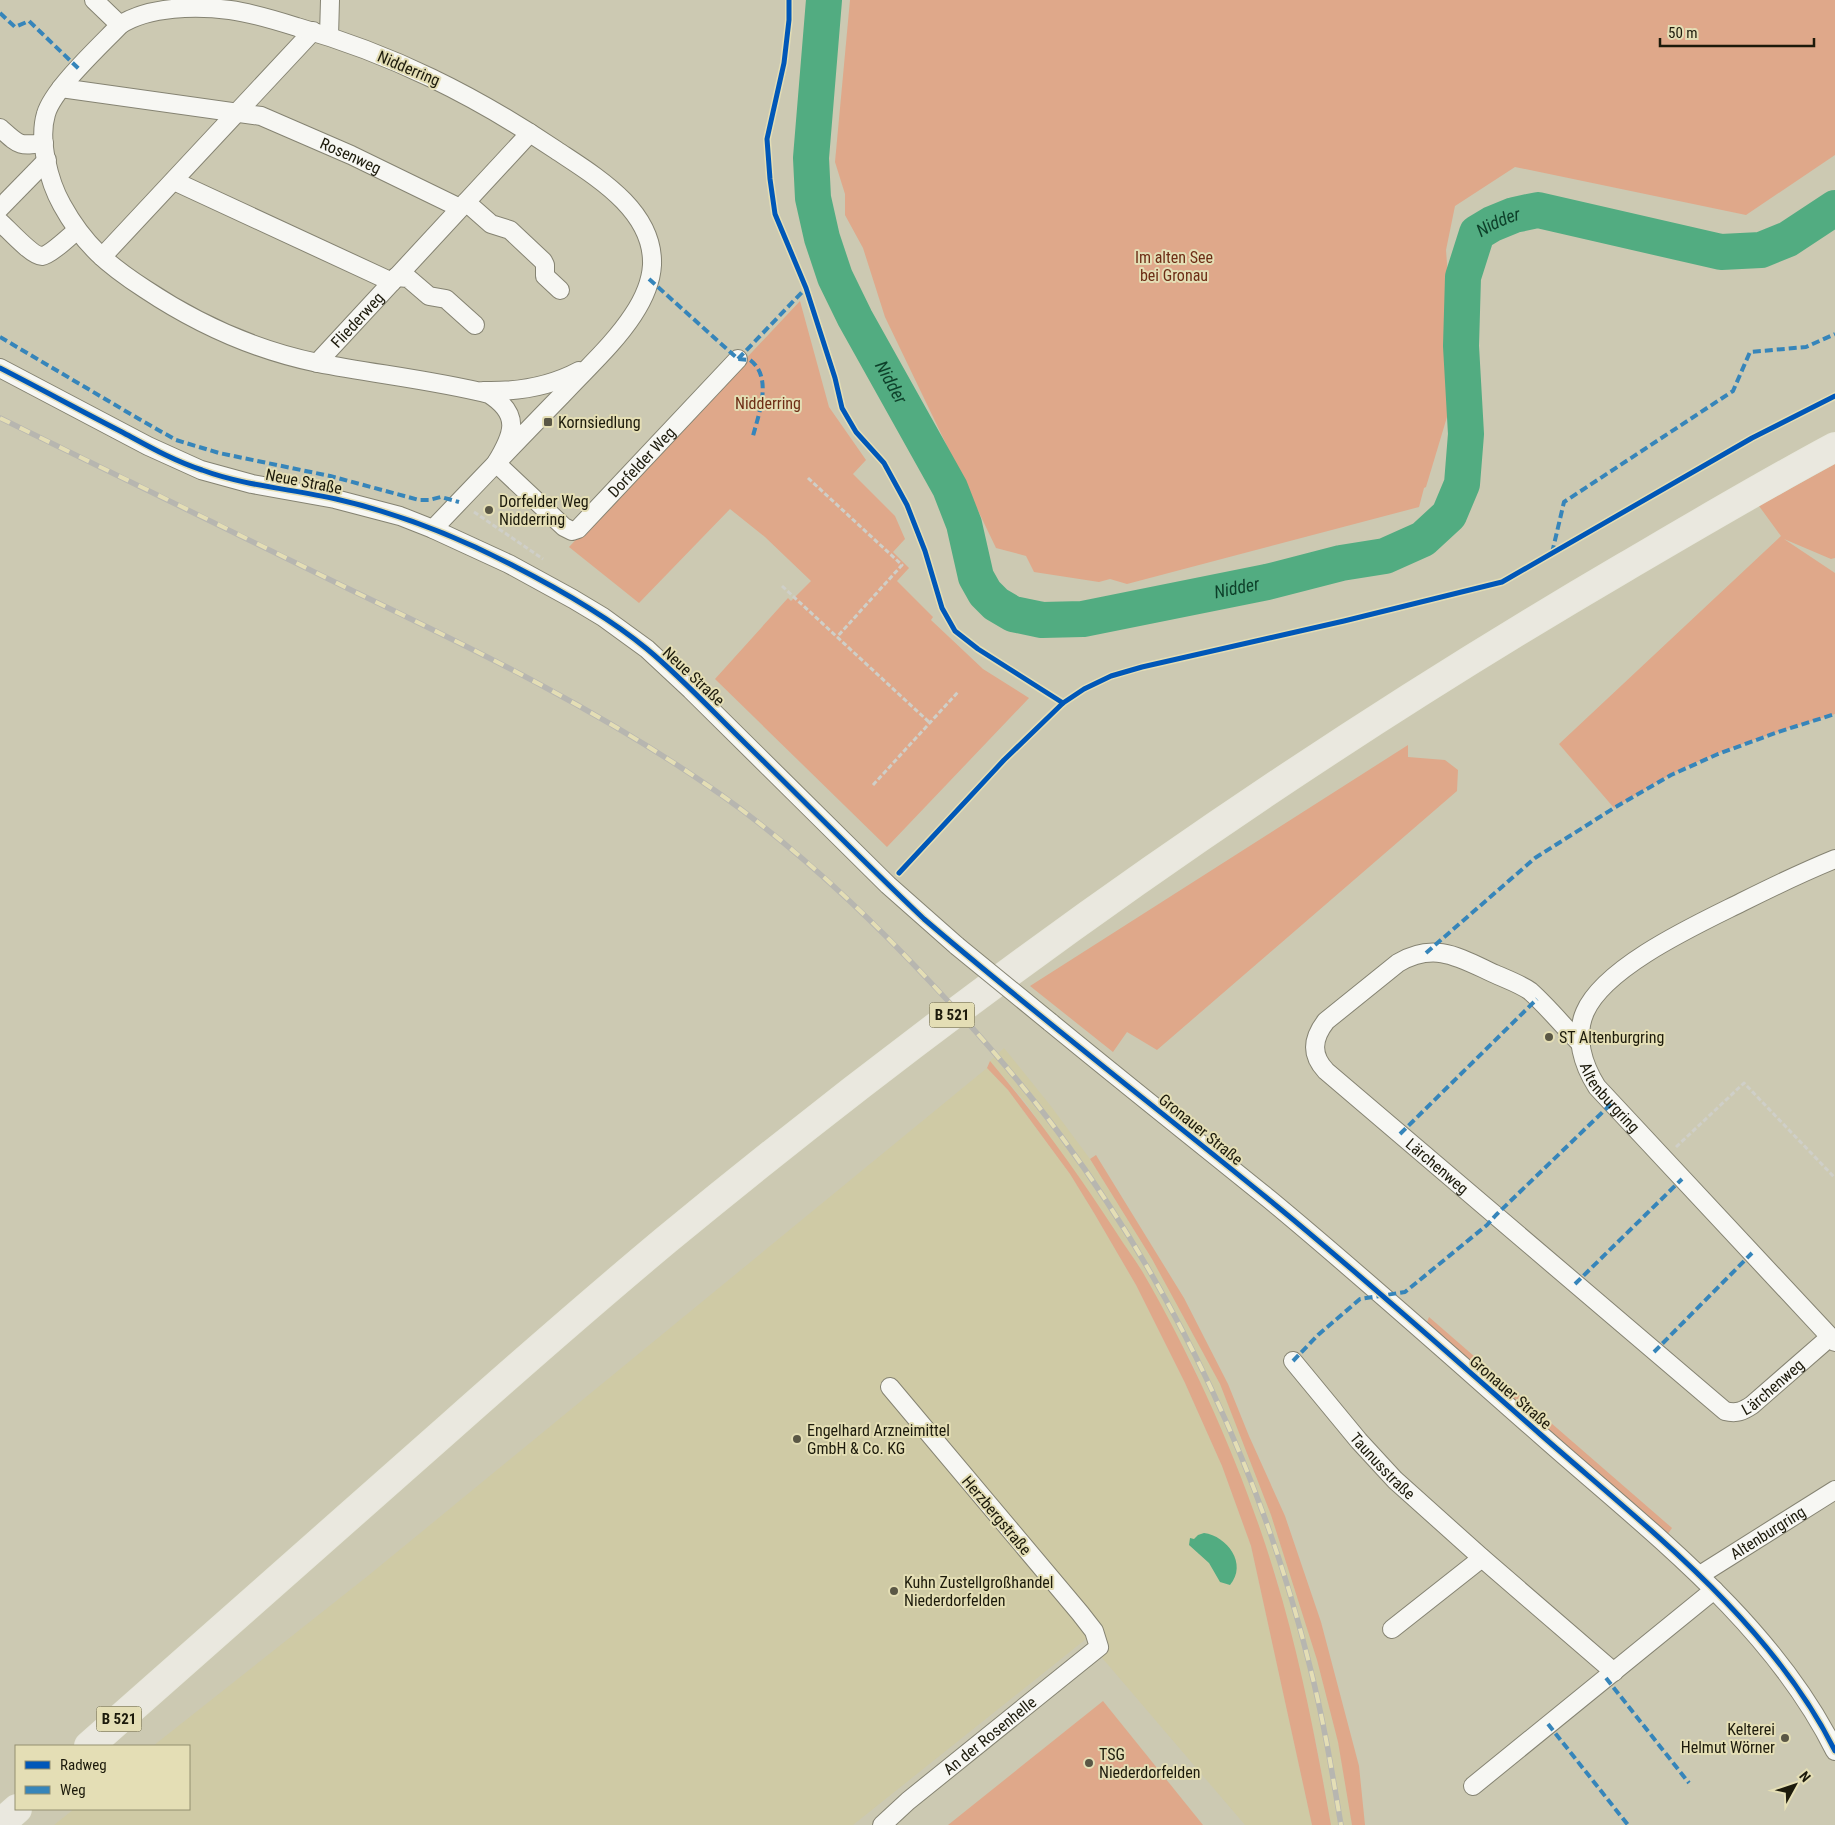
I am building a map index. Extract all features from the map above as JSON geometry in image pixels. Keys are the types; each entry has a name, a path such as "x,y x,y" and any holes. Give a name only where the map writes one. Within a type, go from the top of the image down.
{"main road":[{"name":"B 521","path":"90,1745 540,1348 665,1241 808,1126 1035,954 1208,831 1441,678 1542,616 1777,478 1835,448"},
{"path":"0,1824 17,1810"}],"street":[{"path":"102,258 238,112 321,34 330,0"},
{"path":"99,2 120,25"},
{"name":"Nidderring","path":"433,529 589,366 622,330 644,296 652,265 651,248 635,213 621,197 585,170 530,132 474,99 433,77 321,34 232,10 200,8 168,10 134,18 120,25 61,88 46,114 43,130 56,195 76,231 102,258 124,275 198,322 242,341 317,362 489,394 506,409 512,421 506,447 496,463"},
{"name":"Rosenweg","path":"61,88 261,116 463,205"},
{"path":"0,128 22,146 46,151 0,208"},
{"name":"Fliederweg","path":"317,362 530,132"},
{"path":"174,181 394,280"},
{"path":"463,205 491,224 510,230 543,262 545,265 545,276 560,290"},
{"path":"0,222 33,253 42,256 48,254 76,231"},
{"name":"Fliederweg","path":"394,280 408,278 429,296 446,299 475,325"},
{"name":"Dorfelder Weg","path":"496,463 564,527 572,531 578,529 738,359"},
{"name":"Nidderring","path":"475,391 504,391 550,384 589,366"},
{"name":"Neue Straße","path":"0,368 156,450 201,470 235,480 369,507 433,529 492,555 539,579 602,617 647,649 691,690 888,885 956,946 1050,1022"},
{"name":"Altenburgring","path":"1833,1339 1597,1087 1588,1073 1582,1055 1581,1044 1582,1022 1590,1002 1605,985 1637,960 1715,916 1815,867 1835,860"},
{"name":"Lärchenweg","path":"1581,1044 1525,988 1461,958 1440,952 1410,956 1398,963 1326,1022 1319,1030 1314,1049 1319,1064 1326,1072 1725,1411 1740,1412 1752,1405 1833,1339"},
{"name":"Gronauer Straße","path":"1050,1022 1268,1199 1375,1289 1700,1574 1770,1652 1812,1710 1835,1751"},
{"name":"Taunusstraße","path":"1293,1361 1378,1462 1482,1558 1614,1672"},
{"name":"Herzbergstraße","path":"890,1387 1080,1613 1094,1631 1098,1647"},
{"name":"Altenburgring","path":"1700,1574 1835,1490"},
{"path":"1392,1629 1482,1558"},
{"path":"1473,1786 1714,1590"},
{"name":"An der Rosenhelle","path":"882,1825 1098,1647"}],"path":[{"path":"808,478 902,566 837,637"},
{"path":"782,586 930,723"},
{"path":"872,785 958,692"},
{"path":"1663,1159 1744,1083 1835,1178"}],"shaded area":[{"path":"1004,1048 1090,1159 1152,1259 1220,1384 1271,1515 1317,1660 1338,1742 1352,1825 1331,1825 1317,1747 1276,1576 1231,1454 1193,1365 1141,1269 1026,1103 990,1061"},
{"path":"987,1068 1008,1090 1070,1174 1094,1213 1136,1285 1185,1383 1222,1466 1251,1546 1312,1825 1245,1825 1086,1639 853,1825 54,1825 73,1810 190,1810 190,1745 154,1745 369,1575"},
{"path":"1204,1533 1220,1539 1227,1545 1236,1560 1235,1577 1230,1585 1220,1582 1209,1563 1189,1545 1190,1538 1194,1539"}],"green space":[{"name":"Im alten See bei Gronau","path":"850,0 1835,0 1835,155 1746,215 1515,167 1455,206 1446,250 1456,387 1419,507 1127,584 1110,579 1099,582 1034,572 1026,556 996,548 885,317 863,248 845,215 845,194 835,162"},
{"path":"800,301 829,407 866,460 853,474 895,516 905,539 893,552 909,568 897,581 933,617 931,620 983,669 1029,698 887,847 715,679 788,598 791,601 811,581 765,537 730,509 639,603 569,547"},
{"path":"1835,464 1835,558 1831,559 1784,539 1835,573 1835,714 1710,756 1670,775 1614,808 1559,744 1781,536 1759,506"},
{"path":"1408,745 1408,757 1445,760 1458,770 1457,791 1157,1050 1127,1032 1113,1052 1030,986"},
{"path":"990,1061 1056,1144 1139,1266 1200,1381 1217,1419 1262,1536 1284,1606 1307,1699 1331,1825 1312,1825 1251,1546 1222,1466 1185,1383 1136,1285 1094,1213 1070,1174 1008,1090 987,1068"},
{"path":"1096,1155 1184,1298 1228,1384 1285,1516 1321,1622 1359,1766 1365,1825 1352,1825 1338,1742 1317,1660 1271,1515 1220,1384 1152,1259 1090,1159"},
{"path":"1429,1317 1672,1528 1667,1535 1453,1347 1427,1322"},
{"name":"TSG Niederdorfelden","path":"1103,1701 1203,1825 948,1825"}],"waterway":[{"name":"Nidder","path":"824,0 811,158 813,198 822,238 835,277 855,318 950,488 964,524 976,577 985,593 996,604 1013,614 1042,620 1083,619 1267,582 1341,563 1385,556 1423,539 1449,515 1462,484 1466,434 1461,346 1463,277 1477,233 1492,224 1514,215 1538,210 1721,252 1761,250 1788,239 1835,208"}],"railway":[{"path":"0,418 446,636 540,684 676,764 749,815 805,861 859,909 951,1004 1031,1097 1103,1196 1142,1258 1178,1321 1210,1387 1240,1454 1267,1523 1290,1592 1319,1704 1341,1825"}],"marked path":[{"path":"0,13 15,27 29,21 79,69"},
{"path":"649,279 738,359 750,360 757,367 763,385 761,406 753,436"},
{"path":"738,359 806,288"},
{"path":"1552,553 1564,502 1733,391 1750,352 1806,347 1835,334"},
{"path":"0,337 176,440 219,453 330,476 419,500 441,497 459,502"},
{"path":"1426,953 1535,858 1614,808 1671,775 1718,754 1835,714"},
{"path":"1400,1134 1537,999"},
{"path":"1293,1361 1318,1335 1360,1299 1405,1292 1487,1225 1612,1103"},
{"path":"1575,1284 1682,1179"},
{"path":"1654,1352 1752,1253"},
{"path":"1606,1678 1689,1783"},
{"path":"1548,1724 1628,1825"}],"cycle path":[{"path":"789,0 789,20 784,63 767,139 770,179 775,214 806,288 835,378 842,408 856,432 884,463 907,505 925,551 942,608 955,631 978,649 1063,703"},
{"path":"0,368 151,448 192,466 235,480 359,505 404,518 448,535 491,554 547,584 599,614 632,637 686,684 924,919 1302,1227 1622,1505 1704,1579 1777,1660 1808,1704 1835,1751"},
{"path":"899,873 1004,760 1063,703 1084,689 1111,676 1142,667 1344,621 1502,582 1752,438 1835,396"}],"place":[{"name":"Kornsiedlung","path":"548,422"},
{"name":"Dorfelder Weg Nidderring","path":"489,510"},
{"name":"ST Altenburgring","path":"1549,1037"},
{"name":"Engelhard Arzneimittel GmbH & Co. KG","path":"797,1439"},
{"name":"Kuhn Zustellgroßhandel Niederdorfelden","path":"894,1591"},
{"name":"Kelterei Helmut Wörner","path":"1785,1738"},
{"name":"TSG Niederdorfelden","path":"1089,1763"}]}
